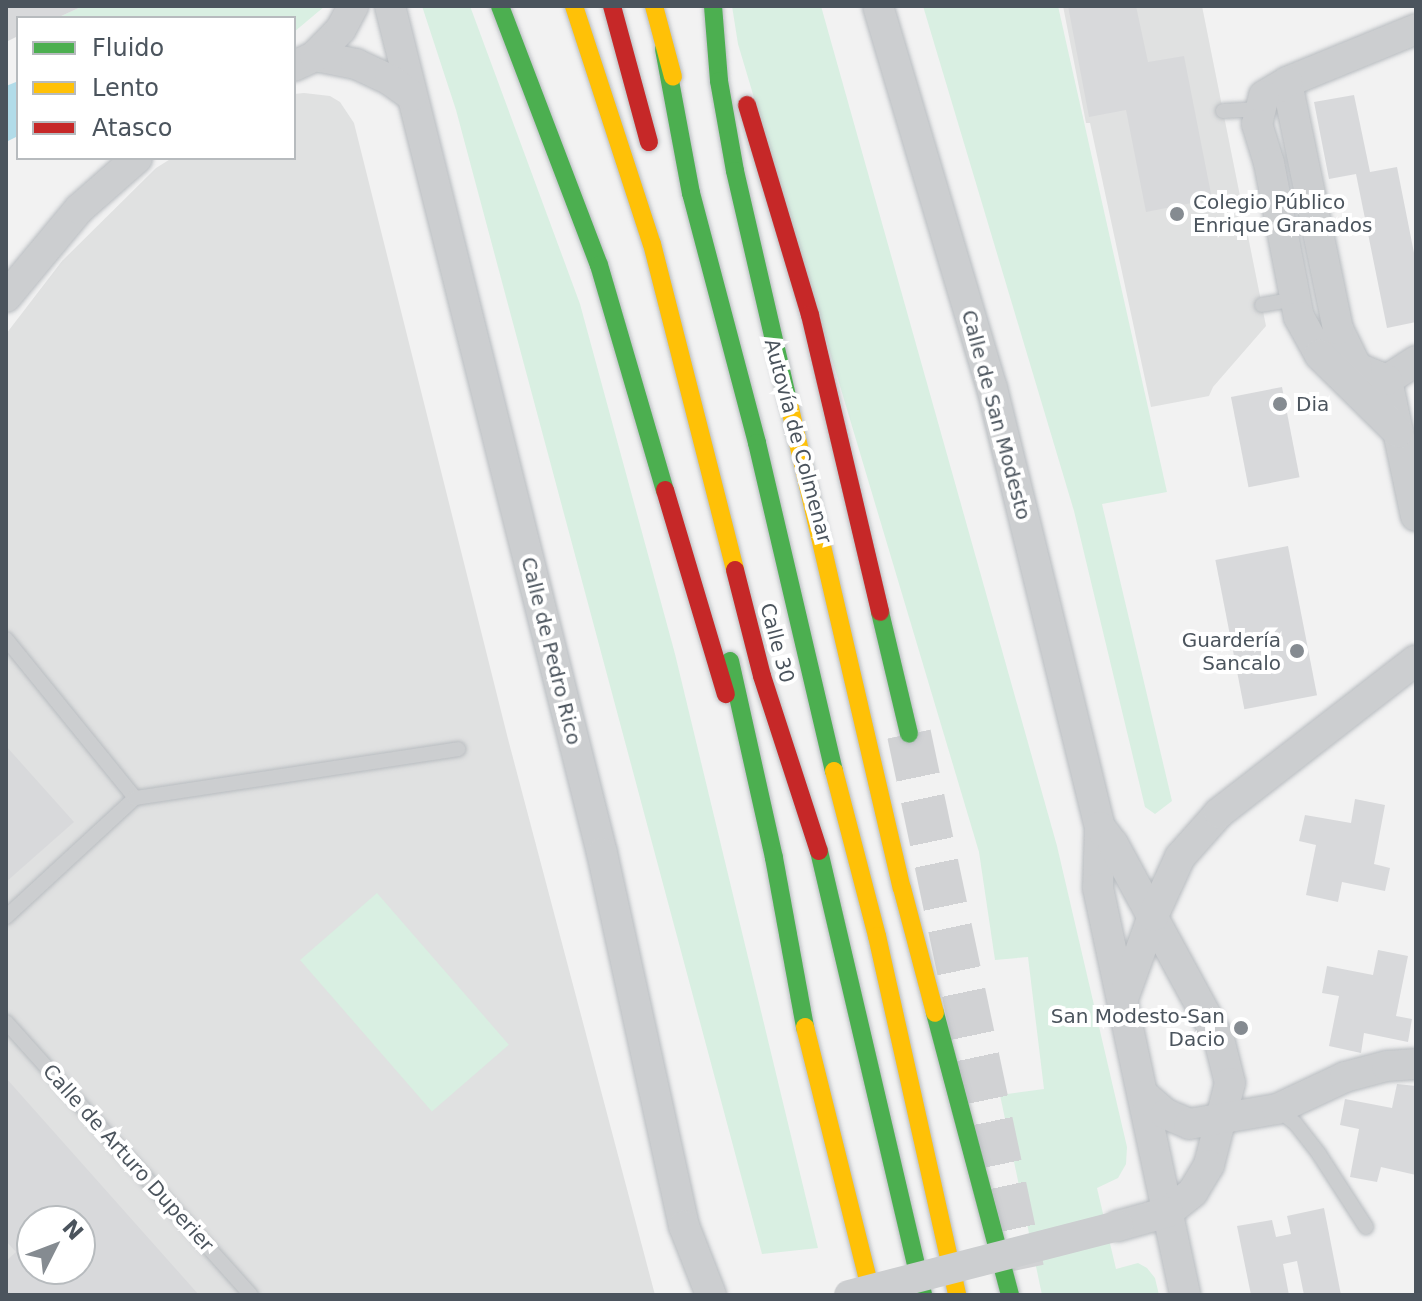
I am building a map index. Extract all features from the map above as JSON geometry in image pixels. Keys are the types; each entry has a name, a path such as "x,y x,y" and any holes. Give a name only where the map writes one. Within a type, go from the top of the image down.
{"highway":[{"path":"500,6 599,265 774,858"},
{"name":"Calle 30","path":"574,6 652,244 762,676 818,848 923,1295"},
{"path":"612,6 654,160"},
{"name":"Autovía de Colmenar","path":"654,6 788,489"},
{"path":"713,6 719,81 735,171 902,888 1010,1295"},
{"path":"722,6 741,84 810,315 909,734"},
{"path":"664,49 691,193 757,443 816,704 877,936 957,1295"},
{"name":"Autovía de Colmenar","path":"796,520 902,888"},
{"path":"702,548 774,858 808,1045 872,1295"},
{"path":"776,654 818,848"}],"street":[{"path":"304,61 341,29 353,6"},
{"name":"Calle de Pedro Rico","path":"390,6 602,853 684,1226 711,1295"},
{"name":"Calle de San Modesto","path":"878,6 992,388 1100,827 1098,888 1124,996 1185,1295"},
{"path":"1398,432 1320,355 1302,324 1269,163 1257,124 1264,96 1287,82 1416,29"},
{"path":"304,61 356,64 412,96"},
{"path":"1287,82 1338,329 1357,368 1387,380"},
{"path":"6,297 79,209 135,160"},
{"path":"1387,380 1416,361"},
{"path":"1387,380 1416,516"},
{"path":"1124,996 1153,916 1180,857 1219,813 1416,660"},
{"name":"Calle de San Modesto","path":"1100,827 1113,844 1219,1039 1230,1083 1224,1117 1201,1178 1193,1192 1168,1212"},
{"path":"1145,1096 1166,1114 1189,1124 1277,1109 1345,1077 1387,1066 1416,1064"},
{"path":"849,1295 1168,1212"},
{"path":"1118,1226 1159,1243 1177,1257"}],"lane":[{"path":"1223,111 1261,109"},
{"path":"1262,305 1296,299"},
{"path":"6,639 135,798"},
{"path":"6,917 135,798 458,749"},
{"name":"Calle de Arturo Duperier","path":"6,1022 251,1295"},
{"path":"1277,1109 1295,1123 1319,1154 1366,1227"}],"shaded area":[{"name":"Colegio Público Enrique Granados","path":"1063,6 1202,6 1266,326 1213,387 1209,396 1151,407 1090,123 1086,123"},
{"path":"296,94 330,96 340,102 354,123 508,739 655,1295 6,1295 6,334 62,261 156,168 169,160 296,160"}],"green space":[{"path":"83,6 325,6 296,30 296,16 61,16"},
{"path":"422,6 470,6 580,304 675,654 818,1248 762,1254 456,110"},
{"path":"732,6 821,6 1057,846 1127,1147 1126,1164 1118,1178 1097,1188 1116,1269 1138,1263 1147,1268 1155,1278 1159,1295 1042,1295 1000,1095 1044,1089 1028,957 995,960 979,852 738,44"},
{"path":"923,6 1058,6 1167,492 1102,504 1172,801 1155,814 1145,807 1074,511"},
{"path":"377,893 509,1045 432,1112 300,960"}],"water":[{"path":"16,82 16,137 6,142 6,86"}],"building":[{"path":"6,6 83,6 61,16 16,16 16,37 6,42"},
{"path":"1068,6 1136,6 1148,62 1184,56 1212,199 1146,212 1126,110 1089,117"},
{"path":"1354,95 1370,172 1397,167 1416,263 1416,322 1387,328 1356,174 1329,179 1314,102"},
{"path":"1282,387 1300,477 1249,487 1231,397"},
{"path":"1288,546 1317,695 1244,709 1215,560"},
{"path":"6,746 74,822 6,882"},
{"path":"1355,799 1385,805 1374,864 1390,868 1385,891 1342,882 1338,902 1306,895 1316,845 1299,841 1305,815 1351,823"},
{"path":"1378,950 1408,956 1396,1016 1412,1019 1408,1042 1364,1033 1361,1053 1329,1046 1339,996 1322,993 1327,966 1373,975"},
{"path":"6,1078 199,1295 6,1295 6,1261 16,1252 6,1241"},
{"path":"1397,1084 1416,1086 1416,1175 1381,1167 1377,1182 1350,1177 1359,1129 1340,1125 1345,1099 1392,1108"},
{"path":"1324,1208 1341,1295 1304,1295 1297,1261 1283,1264 1289,1295 1251,1295 1237,1226 1272,1220 1276,1237 1291,1234 1287,1216"}],"tunnel":[{"path":"909,734 1022,1269"}],"traffic: fast":[{"path":"500,6 599,265 665,490"},
{"path":"713,6 719,81 735,171 789,404"},
{"path":"664,49 691,193 757,443 834,771"},
{"path":"880,612 909,734"},
{"path":"730,661 774,858 805,1027"},
{"path":"819,851 923,1295"},
{"path":"935,1013 1010,1295"}],"traffic: slow":[{"path":"574,6 652,244 735,570"},
{"path":"654,6 673,77"},
{"path":"789,404 902,888 935,1013"},
{"path":"834,771 877,936 957,1295"},
{"path":"805,1027 872,1295"}],"traffic: jam":[{"path":"612,6 649,142"},
{"path":"747,105 810,315 880,612"},
{"path":"665,490 726,694"},
{"path":"735,570 762,676 819,851"}],"place":[{"name":"Colegio Público Enrique Granados","path":"1177,214"},
{"name":"Dia","path":"1280,404"},
{"name":"Guardería Sancalo","path":"1297,651"},
{"name":"San Modesto-San Dacio","path":"1241,1028"}]}
